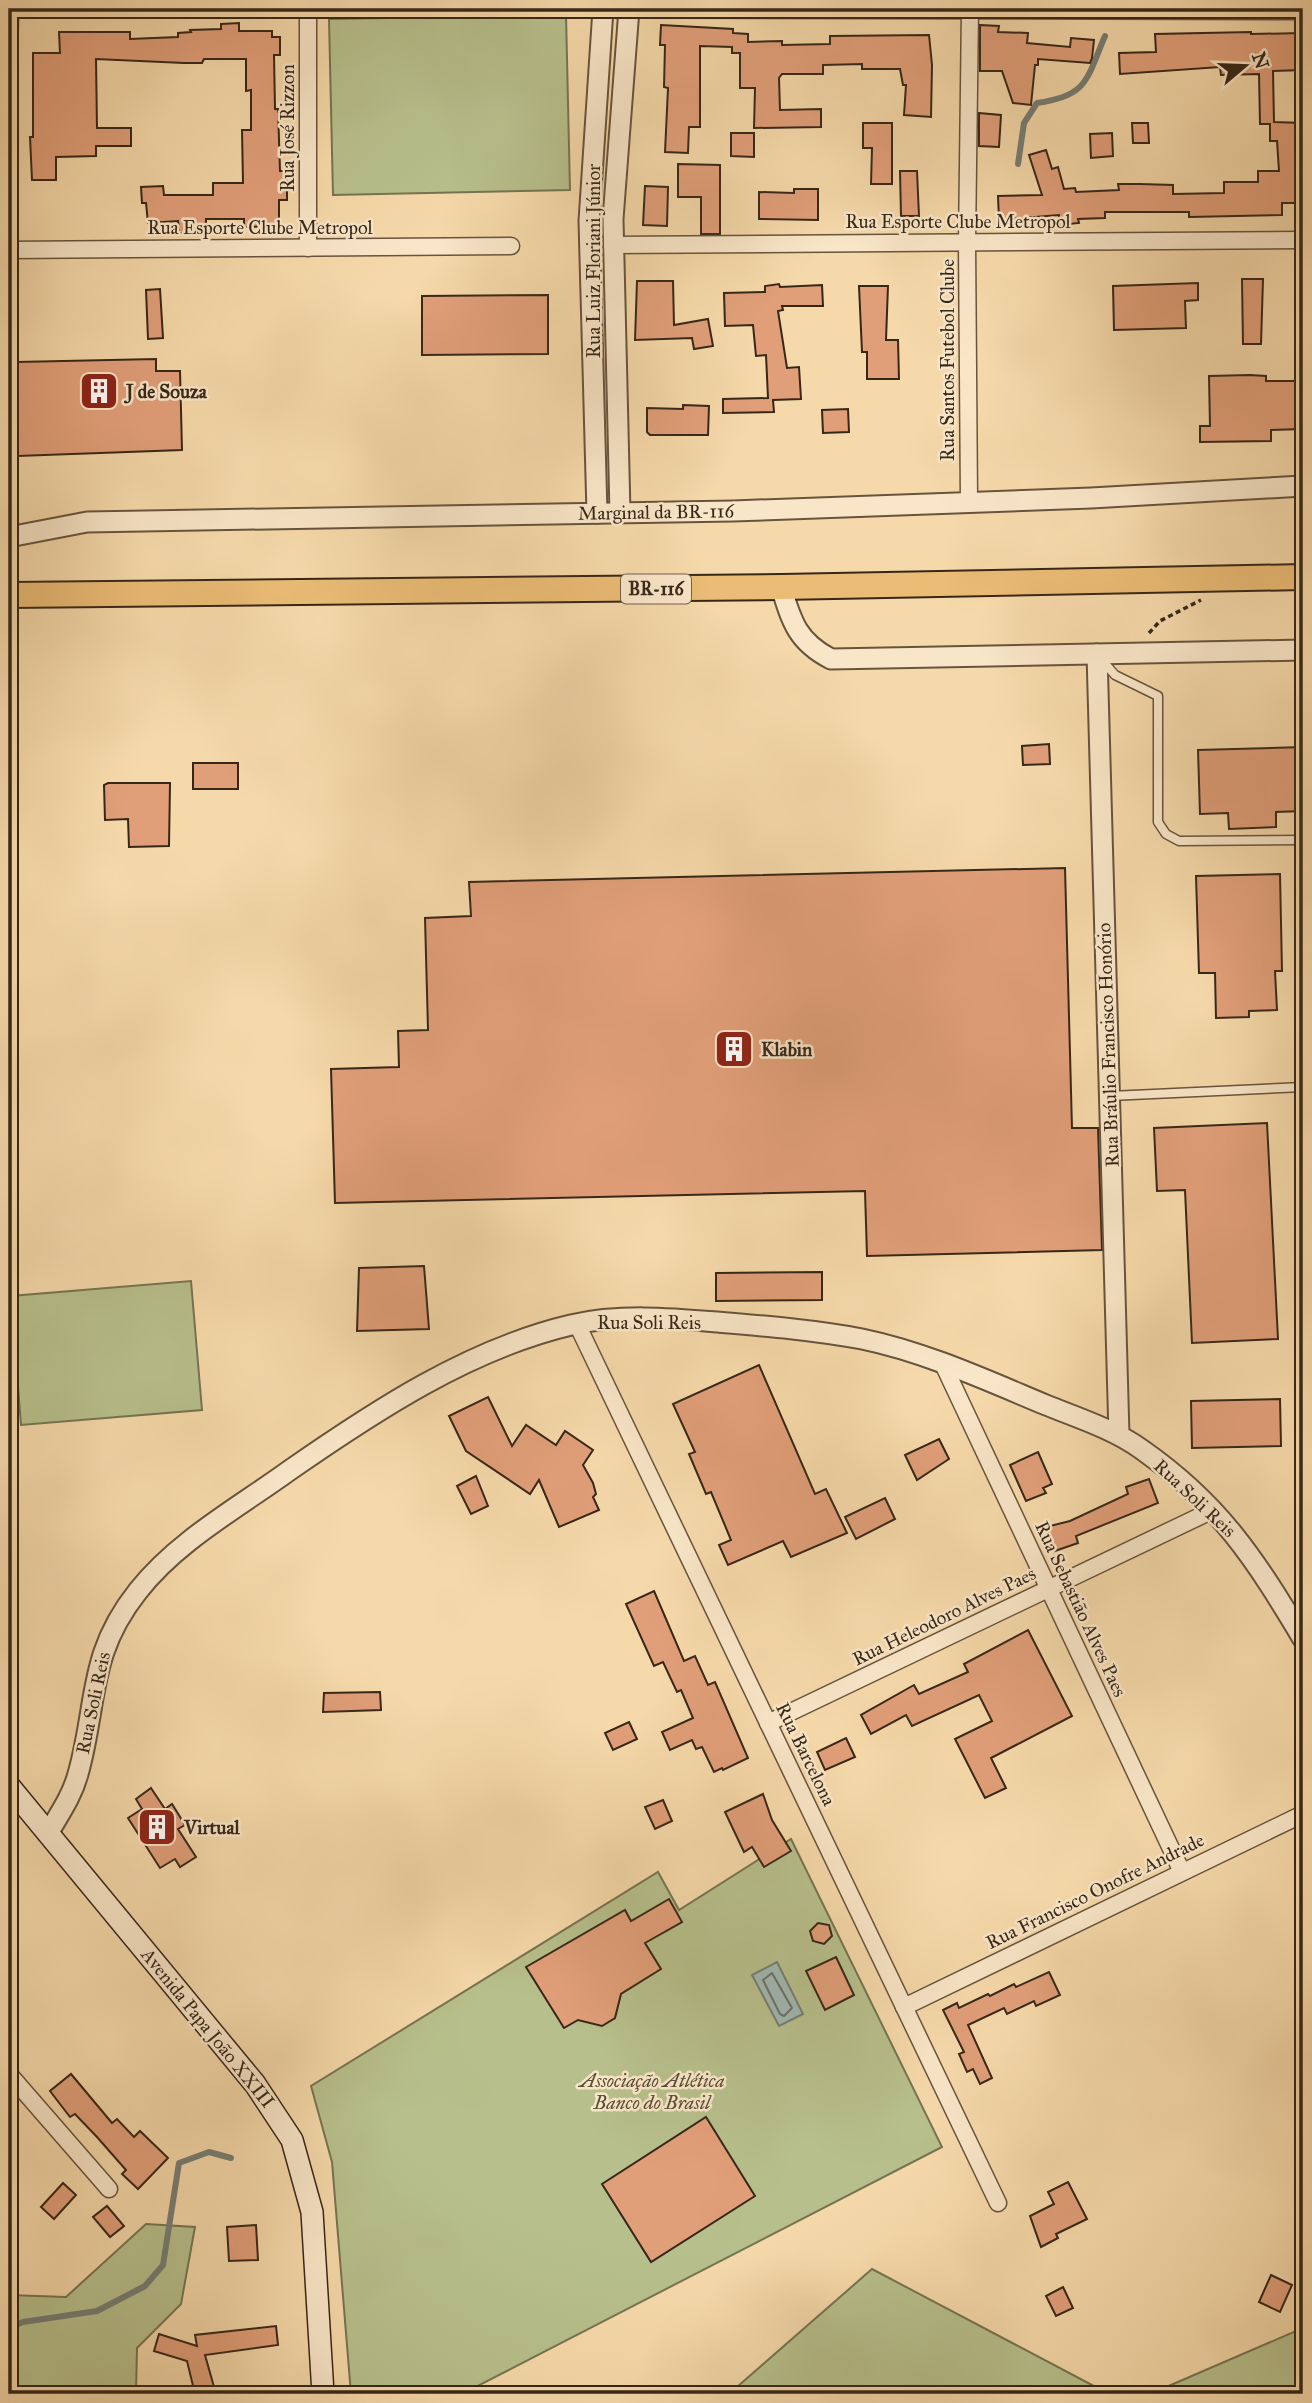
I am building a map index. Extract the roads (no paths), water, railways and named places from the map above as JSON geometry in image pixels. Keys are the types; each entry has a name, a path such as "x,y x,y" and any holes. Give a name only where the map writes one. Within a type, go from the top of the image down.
{"highway":[{"name":"BR-116","path":"9,595 781,587 1303,577"}],"main road":[{"name":"Avenida Papa João XXIII","path":"9,1786 255,2084 292,2140 312,2212 323,2394"}],"street":[{"path":"9,57 10,9"},
{"name":"Rua José Rizzon","path":"308,9 308,247"},
{"path":"480,9 1303,11"},
{"name":"Rua Luiz Floriani Júnior","path":"597,513 589,221 603,9"},
{"name":"Rua Luiz Floriani Júnior","path":"620,513 612,245 629,9"},
{"name":"Rua Santos Futebol Clube","path":"969,502 967,242 970,10"},
{"name":"Rua Esporte Clube Metropol","path":"612,245 1303,240"},
{"name":"Rua Esporte Clube Metropol","path":"9,250 511,246"},
{"name":"Marginal da BR-116","path":"9,537 87,522 620,513 1091,498 1303,486"},
{"path":"781,587 799,636 812,649 831,659 1303,650"},
{"name":"Rua Bráulio Francisco Honório","path":"1097,654 1119,1435"},
{"name":"Rua Soli Reis","path":"49,1832 69,1799 79,1772 100,1657 116,1624 137,1591 168,1559 321,1449 424,1385 520,1340 577,1324 651,1318 756,1325 864,1340 943,1364 1119,1435 1166,1468 1213,1510 1254,1559 1303,1639"},
{"name":"Rua Barcelona","path":"577,1324 998,2203"},
{"name":"Rua Sebastião Alves Paes","path":"943,1364 1182,1872"},
{"name":"Rua Heleodoro Alves Paes","path":"768,1723 1213,1510"},
{"name":"Rua Francisco Onofre Andrade","path":"904,2007 1303,1814"},
{"path":"9,2074 109,2189"}],"lane":[{"path":"1097,654 1115,675 1158,696 1158,822 1166,834 1179,841 1302,840 1303,894"},
{"path":"1110,1096 1303,1087"}],"water":[{"path":"777,1962 803,2014 779,2026 752,1975"}],"waterway":[{"path":"1018,164 1024,123 1037,103 1054,100 1076,90 1089,75 1105,36"},
{"path":"9,2328 23,2322 97,2311 145,2286 163,2265 179,2163 209,2152 231,2158"}],"place":[{"name":"J de Souza","path":"99,391"},
{"name":"Klabin","path":"734,1049"},
{"name":"Virtual","path":"157,1827"}],"park label":[{"name":"Associação Atlética Banco do Brasil","path":"652,2091"}]}
